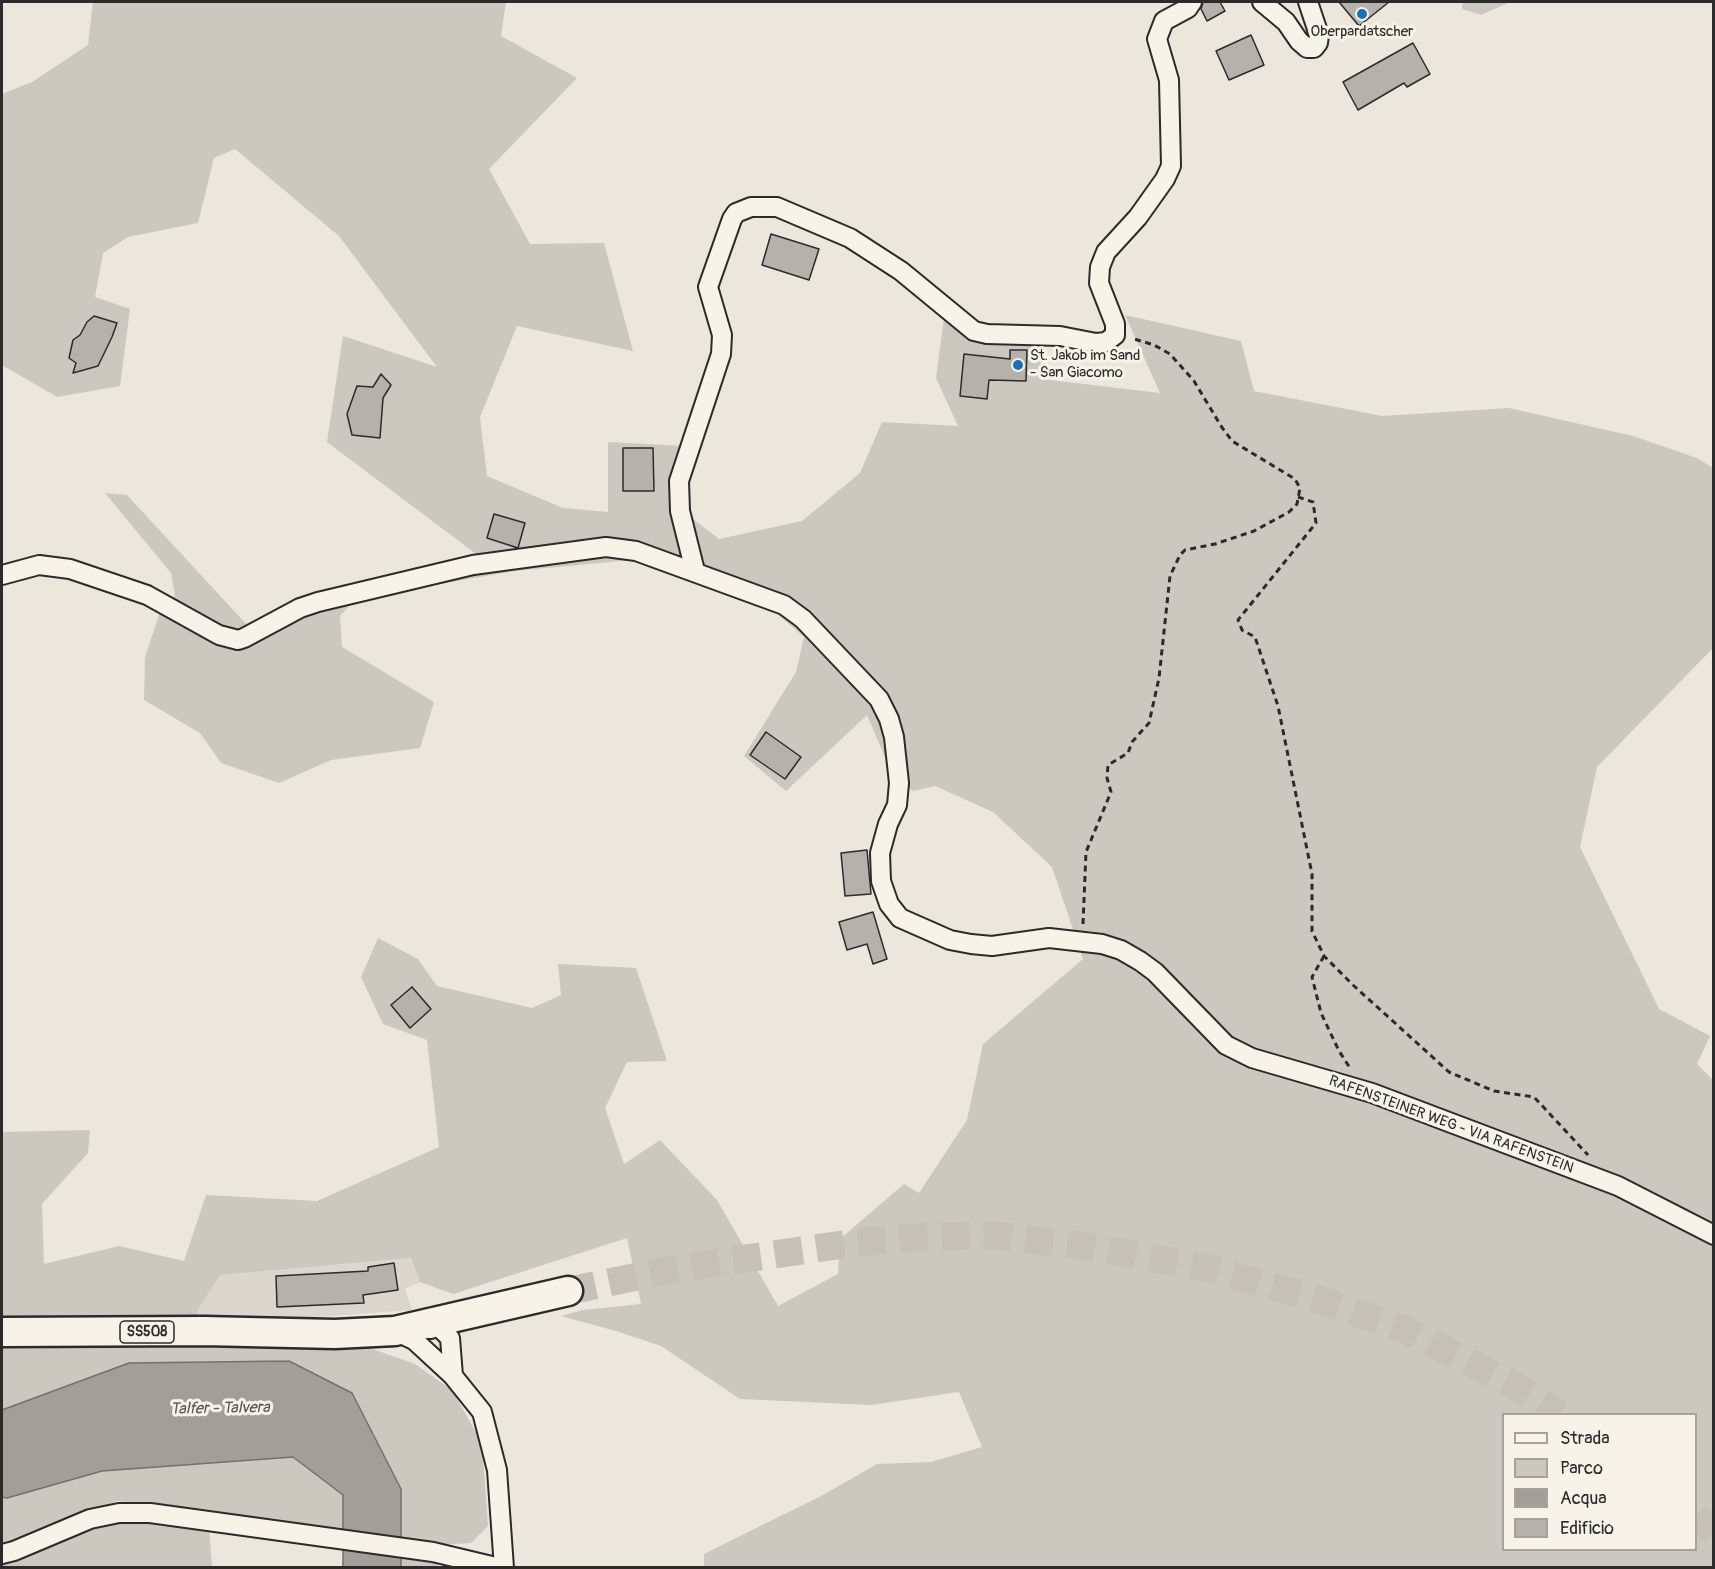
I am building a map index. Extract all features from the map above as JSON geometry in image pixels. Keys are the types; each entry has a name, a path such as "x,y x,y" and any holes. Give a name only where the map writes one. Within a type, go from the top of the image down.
{"main road":[{"name":"SS508","path":"2,1332 204,1331 334,1334 442,1330 472,1314 568,1292"}],"street":[{"path":"695,571 680,511 679,481 721,354 722,335 708,287 736,213 751,207 777,207 850,238 901,271 974,331 987,334 1059,336 1095,343 1106,342 1114,336 1115,324 1099,283 1100,267 1106,252 1138,217 1165,179 1171,166 1168,80 1157,39 1164,21 1188,8 1192,2"},
{"path":"1262,2 1286,22 1299,41 1307,48 1314,48 1318,43 1318,35 1308,2"},
{"name":"RAFENSTEINER WEG - VIA RAFENSTEIN","path":"2,575 39,565 70,568 147,595 219,635 238,640 300,608 318,602 473,565 618,547 695,571 784,605 803,619 879,699 889,718 894,737 899,783 897,805 888,824 880,853 881,881 889,903 900,918 950,940 971,944 992,946 1049,938 1102,944 1120,950 1155,972 1226,1045 1252,1058 1372,1093 1618,1186 1713,1235"},
{"path":"394,1330 414,1340 453,1376 482,1412 497,1470 504,1568"},
{"path":"426,1353 427,1336 442,1330 453,1376"},
{"path":"2,1554 90,1519 119,1513 170,1516 433,1552 500,1568"}],"path":[{"path":"1081,941 1086,892 1086,852 1111,792 1107,778 1108,765 1128,753 1132,742 1149,723 1159,678 1170,576 1180,555 1185,550 1215,544 1254,531 1289,512 1297,504 1300,488 1295,479 1232,441 1194,381 1170,354 1154,345 1114,336"},
{"path":"1298,497 1313,502 1316,523 1238,620 1242,630 1255,637 1278,706 1312,874 1312,931 1324,956 1449,1072 1494,1091 1534,1097 1595,1162"},
{"path":"1324,956 1312,977 1321,1013 1339,1051 1350,1068 1348,1086"}],"shaded area":[{"path":"411,1258 420,1282 405,1289 412,1310 196,1326 198,1310 220,1275"}],"green space":[{"path":"93,2 506,2 501,36 577,78 489,169 530,244 604,243 633,351 517,326 480,417 487,476 563,508 608,512 608,442 684,446 684,512 719,539 802,521 860,473 882,422 958,426 936,378 946,302 993,330 1040,324 1041,379 1160,393 1125,315 1241,341 1254,391 1382,416 1509,408 1633,436 1697,458 1713,468 1713,648 1597,767 1580,847 1659,1009 1710,1036 1697,1064 1714,1081 1713,1567 704,1567 704,1554 823,1495 877,1464 931,1462 982,1447 959,1392 871,1405 740,1399 661,1346 561,1316 583,1310 641,1304 627,1238 453,1294 420,1282 411,1258 220,1275 198,1310 196,1326 2,1321 2,1132 90,1130 88,1153 42,1204 44,1264 119,1246 184,1261 206,1195 317,1201 439,1147 427,1040 383,1024 361,977 378,938 418,959 437,986 532,1008 561,995 558,964 636,968 667,1061 627,1062 605,1108 624,1164 660,1140 717,1200 778,1306 838,1274 840,1239 904,1184 919,1193 967,1120 983,1044 1083,959 1052,867 993,812 935,786 913,791 893,776 867,715 786,791 744,756 796,672 804,637 776,613 631,560 514,571 355,599 340,616 342,647 434,702 420,748 331,760 279,783 221,763 200,733 144,700 145,657 159,615 175,596 171,573 105,493 127,495 248,626 314,595 398,573 479,556 327,442 343,336 437,367 339,236 235,149 214,158 198,223 128,237 103,253 95,297 130,309 120,386 57,397 2,365 2,94 32,82 88,45"},
{"path":"1463,2 1510,2 1481,15 1462,9"},
{"path":"2,1332 367,1347 415,1364 452,1390 482,1443 488,1526 471,1543 439,1545 437,1567 401,1567 401,1489 352,1393 289,1361 129,1363 2,1410"},
{"path":"293,1457 343,1495 343,1530 117,1501 2,1544 2,1497 7,1498 102,1471"},
{"path":"127,1519 209,1528 212,1567 2,1568 2,1559 93,1524"}],"water":[{"name":"Talfer - Talvera","path":"289,1361 352,1393 401,1489 401,1567 343,1567 343,1495 293,1457 102,1471 7,1498 2,1497 2,1410 129,1363"}],"building":[{"path":"1203,2 1220,2 1225,11 1207,21 1201,9"},
{"name":"Oberpardatscher","path":"1339,2 1389,2 1359,26"},
{"path":"1251,35 1264,65 1229,80 1216,51"},
{"path":"1413,43 1430,74 1407,87 1404,83 1358,110 1343,82"},
{"path":"771,234 819,249 809,280 762,265"},
{"path":"94,316 117,323 112,337 98,366 73,373 76,363 69,358 73,340 80,335 87,322"},
{"path":"1010,350 1027,350 1026,381 989,380 987,399 960,396 964,354 1010,359"},
{"path":"381,374 391,385 383,398 380,438 352,435 347,414 357,386 373,387"},
{"path":"623,448 653,448 654,491 623,491"},
{"path":"494,514 525,523 518,548 487,538"},
{"path":"766,732 801,757 785,779 750,755"},
{"path":"867,850 871,894 845,896 841,853"},
{"path":"873,912 887,959 873,964 867,944 847,950 839,922"},
{"path":"412,987 431,1009 410,1028 391,1005"},
{"path":"394,1263 398,1290 363,1295 364,1303 277,1307 276,1276 368,1271 368,1267"}],"tunnel":[{"path":"568,1291 673,1269 854,1243 921,1237 992,1235 1090,1247 1203,1267 1320,1300 1406,1330 1507,1381 1558,1413"},
{"path":"1697,1518 1714,1532"}],"place":[{"name":"Oberpardatscher","path":"1362,14"},
{"name":"St. Jakob im Sand - San Giacomo","path":"1018,365"}]}
